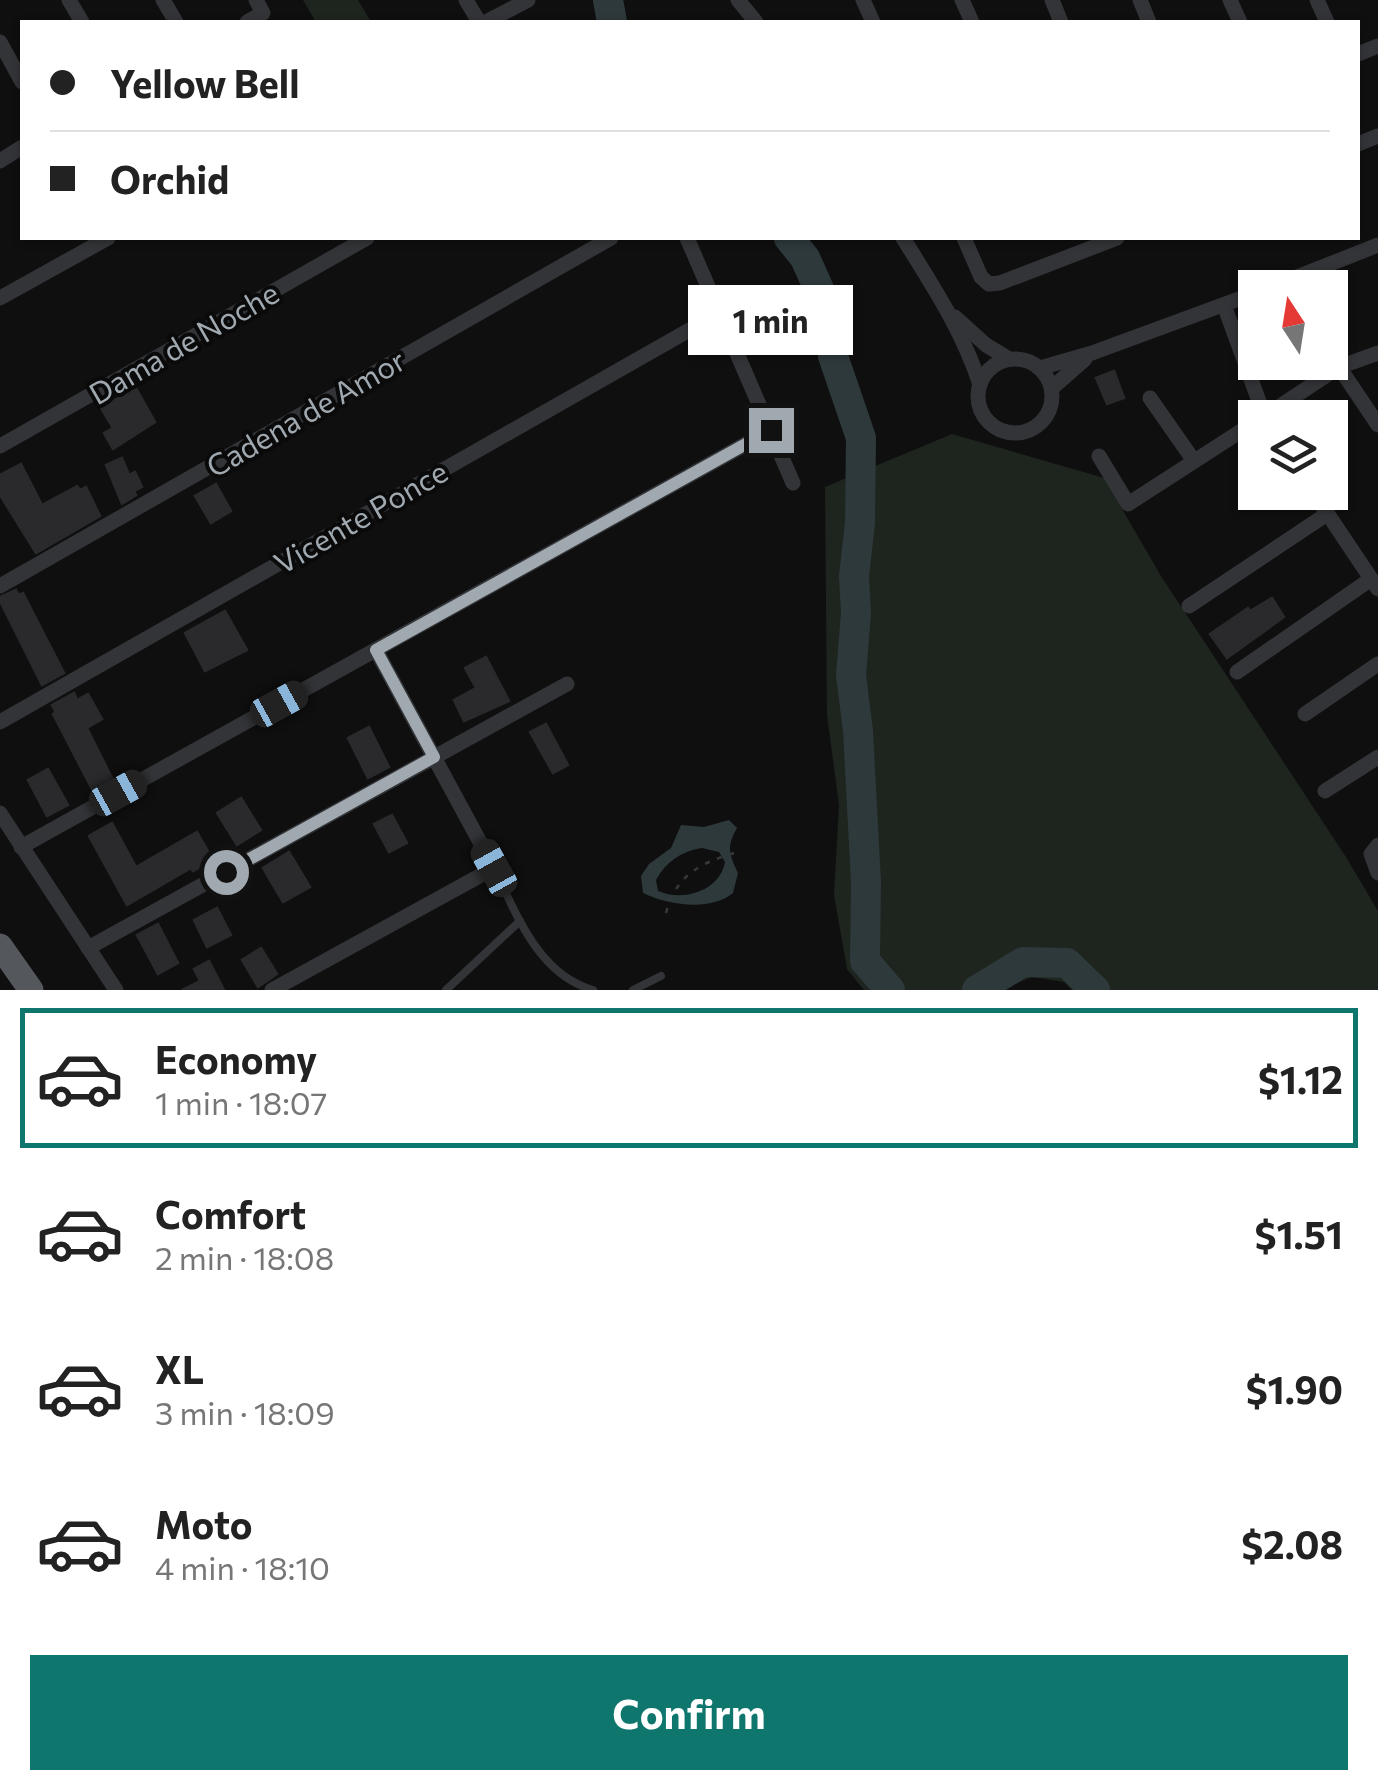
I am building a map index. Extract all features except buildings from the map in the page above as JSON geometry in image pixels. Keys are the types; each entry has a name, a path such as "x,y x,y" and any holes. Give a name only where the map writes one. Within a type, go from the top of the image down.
{"highway":[{"path":"0,946 31,990"}],"street":[{"path":"251,20 263,13 256,0"},
{"path":"466,0 481,20"},
{"path":"487,20 528,0"},
{"path":"738,0 754,20"},
{"path":"0,42 20,78"},
{"path":"0,298 104,240"},
{"name":"Dama de Noche","path":"0,446 363,240"},
{"name":"Cadena de Amor","path":"0,586 606,240"},
{"path":"688,240 793,482"},
{"path":"904,240 948,311 972,358 980,384"},
{"path":"965,240 981,278 989,284 1112,240"},
{"path":"1315,270 1378,245"},
{"path":"1040,368 1092,354 1238,300"},
{"path":"1224,305 1256,400"},
{"path":"948,311 986,345 1009,359 1031,362 1040,368 1052,388"},
{"name":"Vicente Ponce","path":"0,722 721,312"},
{"path":"1348,364 1378,353"},
{"path":"1009,359 991,368 980,384 978,397 987,419 996,427 1020,432 1031,429 1048,412 1052,388 1092,354"},
{"path":"1348,379 1378,425"},
{"path":"1290,400 1320,380"},
{"path":"1150,398 1194,462"},
{"path":"22,847 771,430"},
{"path":"1099,456 1128,504 1238,434"},
{"path":"1237,672 1375,584 1325,510"},
{"path":"1188,606 1327,514"},
{"path":"272,990 494,868 376,650"},
{"path":"1306,714 1378,664"},
{"path":"88,948 567,684"},
{"path":"1325,791 1378,757"},
{"path":"0,813 116,990"},
{"path":"1378,845 1372,860 1378,872"}],"lane":[{"path":"494,868 520,921 547,961 567,978 593,990"},
{"path":"446,990 520,921"},
{"path":"634,990 660,976"}],"path":[{"path":"666,913 671,894 705,862 732,854"}],"shaded area":[{"path":"303,0 358,0 370,20 315,20"},
{"path":"952,434 1104,478 1161,576 1378,911 1378,990 1072,990 1064,982 1032,977 1001,990 864,990 847,969 834,895 839,805 827,715 825,487"},
{"path":"729,820 737,828 730,846 738,873 733,893 712,903 689,905 643,893 641,876 649,864 671,848 681,825 704,827","holes":["702,848 719,852 725,862 722,872 708,887 678,895 658,891 656,880 675,858"]}],"waterway":[{"path":"608,0 612,20"},
{"path":"791,240 805,258 832,318 833,356 861,438 851,675 866,882 865,961 890,990"},
{"path":"977,990 1023,962 1067,963 1095,990"}],"route":[{"path":"226,872 434,757 376,650 771,430"}]}
